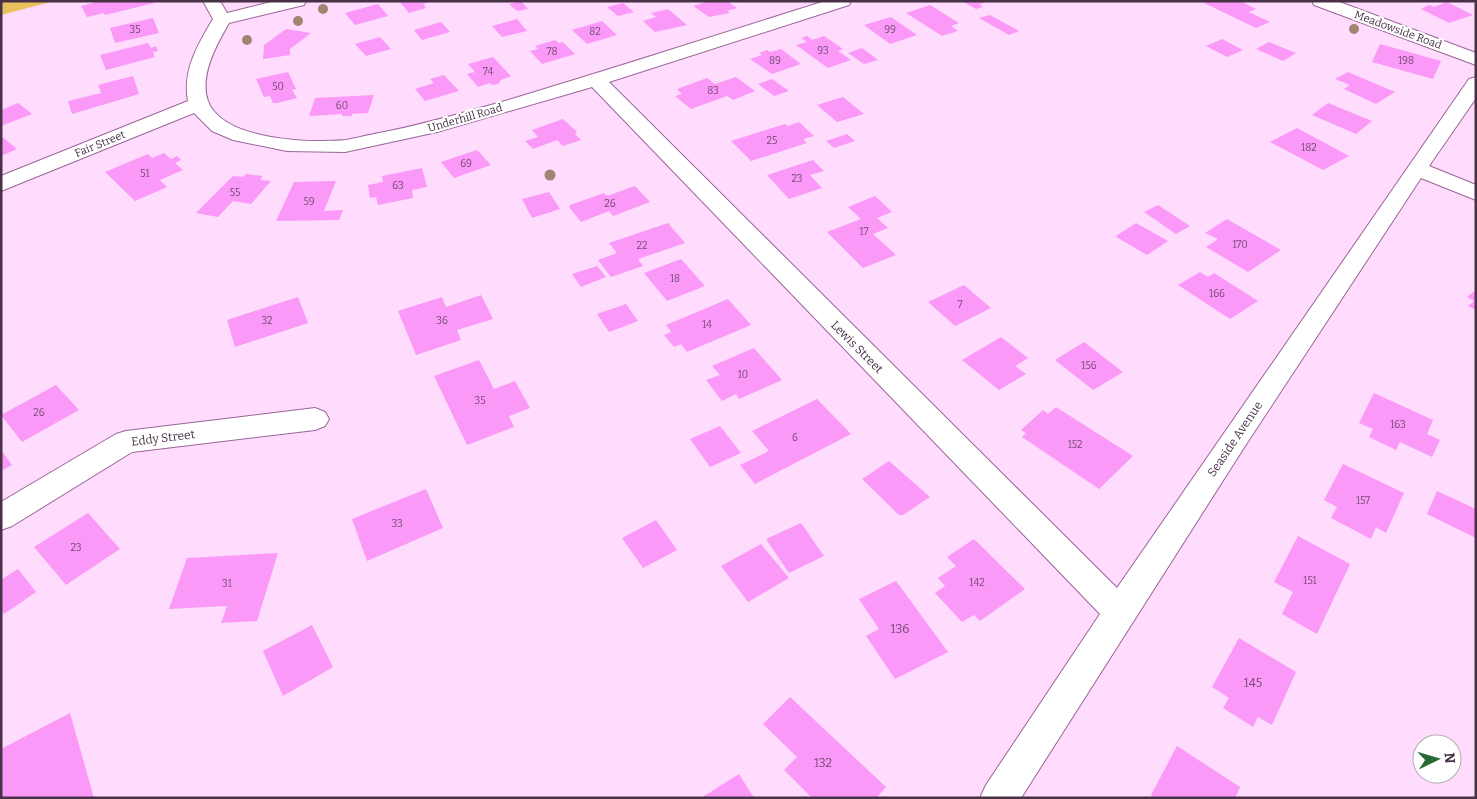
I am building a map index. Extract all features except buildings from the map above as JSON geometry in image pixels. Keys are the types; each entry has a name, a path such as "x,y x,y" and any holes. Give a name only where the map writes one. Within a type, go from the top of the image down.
{"street":[{"path":"211,1 222,19"},
{"path":"198,104 196,85 199,68 209,39 222,19 298,1"},
{"name":"Underhill Road","path":"198,104 215,125 228,133 243,138 294,146 346,146 416,132 596,80 843,1"},
{"name":"Meadowside Road","path":"1320,1 1476,59"},
{"name":"Lewis Street","path":"596,80 1119,612"},
{"name":"Seaside Avenue","path":"999,798 1119,612 1416,169 1476,83"},
{"name":"Fair Street","path":"1,184 198,104"},
{"path":"1416,169 1476,193"},
{"name":"Eddy Street","path":"1,517 126,442 314,419"}],"shaded area":[{"path":"1,1 54,1 1,15"}]}
